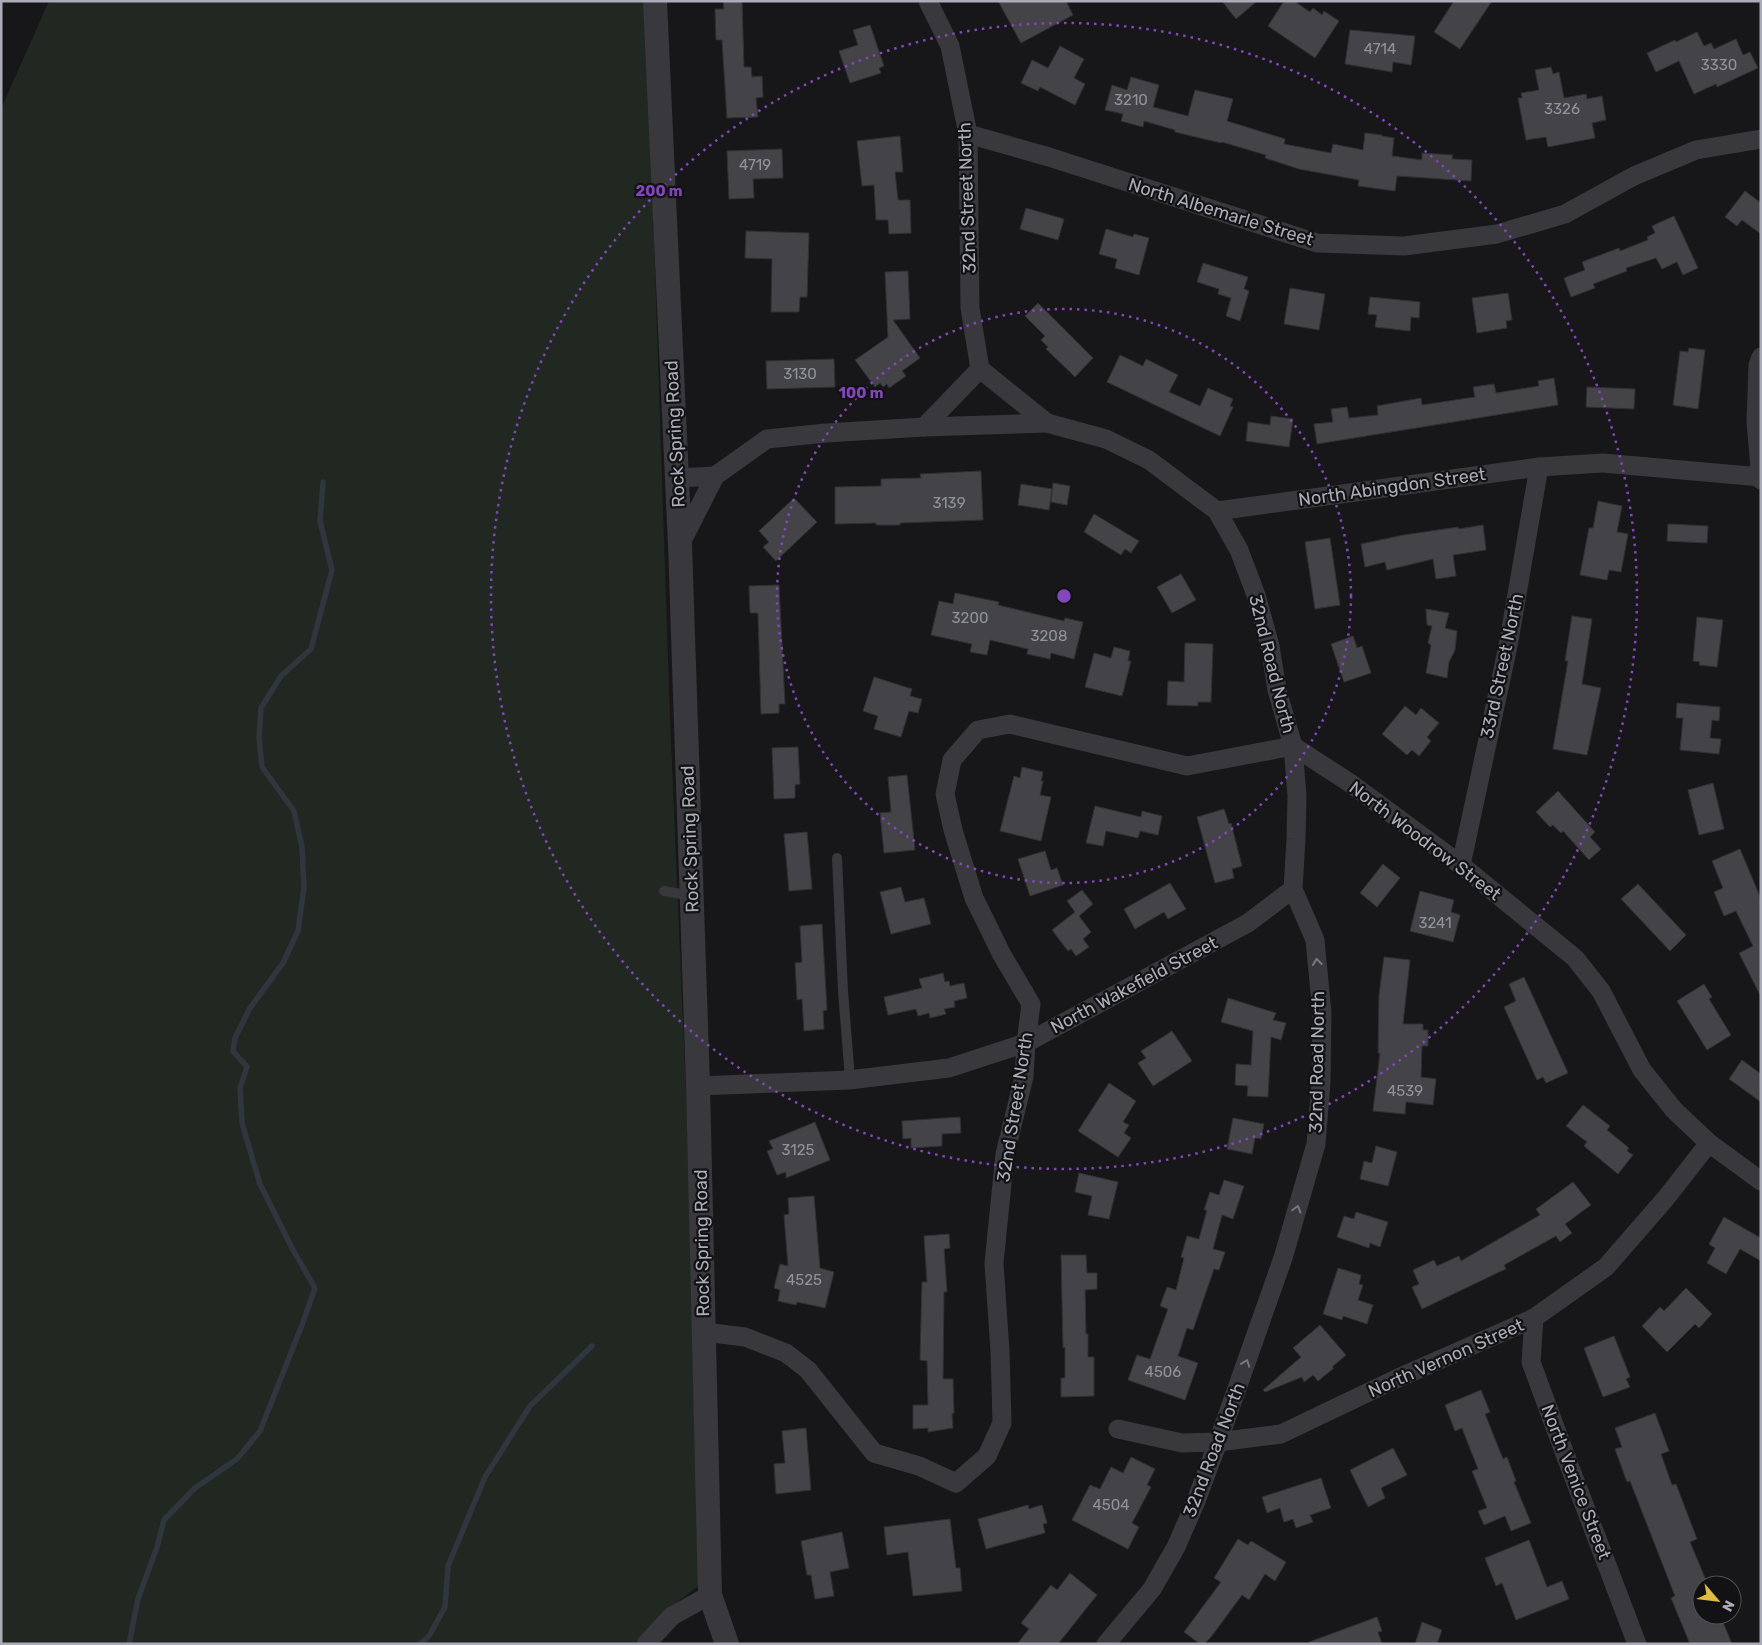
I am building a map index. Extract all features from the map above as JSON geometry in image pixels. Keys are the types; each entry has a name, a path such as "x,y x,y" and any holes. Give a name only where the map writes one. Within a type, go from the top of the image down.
{"street":[{"name":"Rock Spring Road","path":"655,1 680,544 698,1086 710,1595 727,1644"},
{"name":"32nd Street North","path":"928,1 950,46 968,134 970,308 980,370"},
{"name":"North Albemarle Street","path":"968,134 1058,160 1317,243 1404,246 1497,234 1566,214 1634,176 1696,150 1761,139"},
{"path":"1761,357 1758,365 1756,422 1761,478"},
{"path":"924,427 980,370 1047,423"},
{"path":"680,544 715,476 767,439 826,433 924,427 1047,423 1106,439 1149,460 1217,511"},
{"name":"North Abingdon Street","path":"1217,511 1539,467 1603,463 1761,478"},
{"name":"33rd Street North","path":"1461,865 1508,646 1539,467"},
{"path":"677,478 715,476"},
{"name":"32nd Road North","path":"1106,1644 1152,1589 1176,1547 1196,1502 1283,1258 1316,1144 1321,1083 1322,1013 1315,940 1293,889 1297,796 1293,746 1277,690 1270,646 1256,595 1239,550 1217,511"},
{"name":"32nd Street North","path":"704,1332 745,1337 786,1353 808,1370 874,1454 918,1466 956,1483 987,1456 1002,1423 1000,1350 994,1263 1005,1154 1024,1077 1031,1004 1002,955 974,898 953,830 945,794 952,760 978,730 1010,724 1187,766 1293,746"},
{"name":"North Woodrow Street","path":"1293,746 1350,783 1461,865 1575,958 1601,991 1642,1070 1674,1110 1709,1143 1761,1181"},
{"name":"North Wakefield Street","path":"698,1086 850,1079 949,1068 1026,1043 1248,923 1293,889"},
{"name":"North Vernon Street","path":"1118,1429 1182,1443 1218,1442 1282,1434 1396,1379 1534,1318 1606,1267 1666,1198 1709,1143"},
{"name":"North Venice Street","path":"1534,1318 1531,1362 1638,1644"},
{"path":"646,1644 672,1616 710,1595"}],"lane":[{"path":"837,858 843,991 850,1079"},
{"path":"664,891 692,896"}],"shaded area":[{"path":"49,1 646,1 670,717 705,1572 697,1587 671,1607 635,1644 1,1644 1,109"}],"building":[{"path":"723,1 742,1 744,67 751,67 752,77 762,76 763,97 756,98 758,117 727,118 722,40 716,40 715,9 724,9"},
{"path":"998,1 1066,1 1073,15 1021,43"},
{"path":"1222,1 1257,1 1236,19"},
{"path":"1284,1 1294,1 1310,12 1313,8 1322,15 1324,11 1339,21 1315,58 1268,26"},
{"path":"1454,1 1492,1 1460,49 1434,32"},
{"path":"870,25 884,66 879,68 881,73 850,83 839,51 858,45 853,30"},
{"path":"1350,30 1415,36 1411,65 1393,62 1392,72 1345,64"},
{"path":"1697,32 1704,46 1711,43 1714,49 1736,39 1743,55 1750,52 1758,68 1717,87 1716,84 1694,94 1679,61 1656,72 1647,53"},
{"path":"1060,46 1084,59 1074,78 1085,84 1075,105 1040,87 1038,91 1021,83 1032,60 1048,68"},
{"path":"1551,67 1553,74 1559,72 1564,98 1586,94 1587,99 1602,96 1606,120 1592,123 1595,138 1548,147 1546,137 1526,140 1518,98 1522,98 1521,93 1539,90 1535,70"},
{"path":"1131,77 1159,85 1153,107 1188,116 1195,90 1233,99 1227,121 1285,139 1284,144 1331,153 1333,144 1363,150 1365,133 1382,135 1394,138 1392,156 1422,160 1422,153 1453,155 1452,159 1472,160 1471,181 1397,176 1395,191 1358,186 1359,180 1299,169 1265,158 1266,155 1222,142 1175,132 1175,130 1144,121 1143,127 1121,121 1123,114 1105,110 1112,85 1127,90"},
{"path":"900,136 903,172 895,172 898,200 910,200 911,233 889,234 888,220 876,220 874,185 862,186 857,141"},
{"path":"782,149 783,178 753,179 754,198 729,199 727,151"},
{"path":"1745,191 1761,203 1761,234 1742,220 1737,226 1725,217"},
{"path":"1026,208 1064,219 1058,240 1020,229"},
{"path":"1674,216 1698,268 1683,275 1677,262 1662,269 1656,258 1626,268 1627,271 1593,284 1595,288 1571,297 1564,278 1585,270 1582,262 1619,248 1620,251 1648,240 1647,237 1655,233 1652,226"},
{"path":"1106,229 1133,237 1134,234 1149,238 1139,275 1115,268 1117,259 1099,254"},
{"path":"746,231 809,233 807,297 800,297 799,312 771,312 772,259 745,258"},
{"path":"1203,263 1248,277 1244,289 1249,291 1240,321 1226,316 1231,298 1218,294 1219,289 1197,282"},
{"path":"908,271 910,319 893,320 920,358 902,371 906,376 889,388 887,384 883,387 880,383 875,387 855,360 888,337 885,272"},
{"path":"1290,288 1325,294 1319,330 1284,324"},
{"path":"1508,293 1512,320 1506,321 1507,328 1477,333 1472,298"},
{"path":"1370,297 1420,302 1419,318 1411,317 1410,331 1375,327 1377,315 1368,314"},
{"path":"1038,303 1093,358 1075,377 1046,349 1048,347 1041,340 1045,336 1025,316"},
{"path":"1689,348 1705,350 1698,409 1673,405 1680,351 1688,352"},
{"path":"1120,355 1143,366 1146,359 1178,375 1169,392 1200,406 1208,388 1233,399 1230,406 1233,407 1220,436 1107,382"},
{"path":"834,359 835,387 767,389 766,361"},
{"path":"1554,378 1558,405 1317,444 1314,424 1333,422 1331,409 1347,407 1349,418 1378,415 1377,406 1421,398 1422,405 1475,397 1473,387 1494,384 1496,393 1539,386 1538,381"},
{"path":"1587,387 1635,389 1634,409 1586,407"},
{"path":"1271,416 1293,419 1289,447 1246,441 1248,422 1270,425"},
{"path":"981,471 983,520 900,523 900,525 876,525 876,523 835,524 835,487 881,486 881,479 921,478 920,474"},
{"path":"1053,483 1070,486 1067,505 1051,502"},
{"path":"1021,484 1052,489 1049,510 1018,505"},
{"path":"794,498 817,522 776,561 763,547 769,542 759,531"},
{"path":"1598,501 1622,506 1617,532 1628,534 1621,572 1609,570 1607,580 1580,575 1589,528 1593,528"},
{"path":"1094,514 1139,541 1131,553 1125,549 1121,555 1084,532"},
{"path":"1668,524 1708,526 1707,543 1667,541"},
{"path":"1483,525 1486,550 1453,555 1456,576 1436,579 1433,559 1387,570 1385,562 1365,567 1361,544 1404,535"},
{"path":"1330,538 1340,605 1315,609 1305,542"},
{"path":"1181,574 1196,600 1172,613 1157,587"},
{"path":"779,585 785,704 779,704 779,713 761,714 758,613 750,613 749,586"},
{"path":"955,593 999,602 998,605 1064,621 1065,618 1083,622 1074,659 1051,653 1050,659 1027,654 1028,649 990,640 987,655 970,652 972,644 931,635 939,601 953,604"},
{"path":"1426,609 1449,613 1445,628 1457,631 1455,650 1449,662 1447,678 1426,673 1431,645 1428,643 1432,626 1427,625"},
{"path":"1572,616 1592,619 1582,684 1601,688 1587,755 1553,749 1568,661 1565,661"},
{"path":"1697,617 1723,620 1717,667 1699,665 1700,662 1693,661"},
{"path":"1353,636 1357,648 1362,646 1371,673 1344,682 1331,644"},
{"path":"1185,643 1213,644 1211,702 1198,702 1198,706 1167,705 1168,681 1184,682"},
{"path":"1114,647 1130,651 1128,661 1131,661 1122,696 1085,687 1094,653 1111,658"},
{"path":"874,677 912,689 910,696 922,699 918,713 909,711 901,737 874,729 878,716 863,711"},
{"path":"1677,703 1720,707 1719,721 1712,720 1710,738 1721,739 1719,754 1680,750 1683,718 1676,718"},
{"path":"1405,706 1416,715 1421,708 1439,723 1427,737 1431,741 1419,756 1412,750 1407,755 1382,734"},
{"path":"798,747 800,784 795,785 795,798 774,799 772,748"},
{"path":"1022,767 1043,772 1040,795 1051,797 1041,841 1000,831 1014,776 1020,778"},
{"path":"907,775 915,850 884,853 880,813 891,812 888,777"},
{"path":"1713,783 1724,829 1699,835 1688,790"},
{"path":"1558,791 1595,832 1590,837 1601,849 1589,860 1563,831 1561,833 1553,825 1550,827 1536,812"},
{"path":"1095,806 1141,817 1142,811 1162,816 1158,835 1140,831 1138,838 1106,831 1103,846 1086,843"},
{"path":"1224,809 1229,824 1231,823 1242,866 1232,869 1234,878 1215,883 1197,817"},
{"path":"807,832 812,889 789,891 784,834"},
{"path":"1740,849 1761,899 1761,997 1739,953 1753,946 1736,911 1724,916 1714,892 1723,888 1712,861"},
{"path":"1045,851 1051,870 1057,868 1063,885 1030,896 1018,859"},
{"path":"1383,864 1400,878 1377,907 1360,893"},
{"path":"1170,883 1186,909 1168,919 1164,912 1135,929 1124,909"},
{"path":"1638,884 1686,935 1670,951 1621,899"},
{"path":"901,887 905,902 924,898 931,924 891,934 880,892"},
{"path":"1082,890 1093,904 1079,916 1091,932 1083,939 1089,947 1076,956 1071,949 1068,951 1052,930 1075,912 1067,901"},
{"path":"1420,891 1454,900 1451,912 1460,915 1453,942 1410,931"},
{"path":"822,924 827,1010 823,1011 824,1029 804,1031 802,999 797,1000 795,963 802,962 800,926"},
{"path":"1384,957 1410,960 1403,1024 1423,1024 1423,1030 1428,1030 1428,1046 1422,1046 1421,1077 1436,1079 1433,1105 1406,1102 1405,1114 1373,1111 1380,1053 1378,1053 1379,995"},
{"path":"943,973 945,982 949,981 950,986 964,983 967,998 954,1001 955,1007 944,1009 946,1014 930,1018 929,1013 918,1016 916,1009 888,1015 884,997 922,988 919,979"},
{"path":"1524,977 1568,1073 1546,1083 1543,1077 1537,1080 1504,1007 1516,1001 1509,984"},
{"path":"1704,984 1712,997 1709,999 1731,1035 1707,1050 1677,1001"},
{"path":"1228,998 1276,1013 1273,1020 1286,1023 1281,1040 1271,1037 1268,1097 1247,1096 1248,1086 1235,1085 1236,1064 1251,1065 1253,1031 1221,1022"},
{"path":"1172,1031 1192,1061 1153,1086 1138,1063 1146,1058 1141,1051"},
{"path":"1742,1060 1761,1074 1761,1102 1729,1079"},
{"path":"1109,1083 1136,1101 1123,1122 1129,1125 1124,1133 1131,1138 1118,1157 1078,1131"},
{"path":"1583,1105 1610,1126 1607,1130 1629,1148 1627,1151 1633,1155 1618,1174 1584,1146 1587,1142 1566,1126"},
{"path":"960,1117 961,1133 942,1134 942,1146 911,1148 911,1138 903,1139 902,1121"},
{"path":"1233,1118 1264,1124 1261,1139 1255,1138 1252,1154 1227,1149"},
{"path":"815,1122 830,1160 786,1178 786,1172 777,1175 767,1151 773,1149 769,1141"},
{"path":"1376,1146 1397,1152 1388,1186 1360,1179 1364,1161 1372,1163"},
{"path":"1079,1173 1118,1182 1109,1219 1088,1215 1092,1196 1075,1192"},
{"path":"1224,1180 1244,1186 1233,1219 1222,1215 1213,1249 1225,1252 1219,1270 1214,1269 1193,1330 1187,1328 1178,1356 1198,1363 1185,1400 1128,1380 1137,1355 1150,1359 1168,1309 1160,1306 1167,1287 1176,1290 1184,1258 1181,1257 1187,1236 1199,1239 1207,1210 1204,1210 1210,1192 1219,1195"},
{"path":"1573,1182 1591,1205 1565,1224 1572,1233 1560,1242 1556,1236 1504,1265 1506,1269 1422,1309 1412,1287 1419,1284 1413,1270 1434,1260 1437,1266 1459,1256 1461,1261 1540,1215 1536,1209"},
{"path":"814,1196 820,1268 834,1272 825,1308 797,1302 796,1305 778,1301 780,1290 774,1288 780,1264 788,1266 784,1215 789,1214 788,1198"},
{"path":"1356,1212 1388,1222 1380,1247 1370,1243 1369,1248 1337,1237 1344,1216 1354,1219"},
{"path":"1724,1217 1761,1238 1761,1261 1740,1249 1726,1274 1707,1263 1715,1248 1709,1244"},
{"path":"949,1234 950,1248 944,1249 947,1292 944,1292 943,1379 953,1379 953,1428 928,1432 928,1428 913,1429 913,1405 928,1405 927,1361 920,1360 922,1282 927,1282 924,1236"},
{"path":"1061,1255 1086,1255 1087,1273 1097,1273 1097,1289 1085,1290 1088,1357 1094,1357 1094,1396 1061,1397 1061,1378 1065,1378 1065,1347 1063,1348"},
{"path":"1338,1268 1361,1275 1359,1284 1363,1285 1358,1300 1373,1305 1367,1324 1343,1316 1342,1320 1323,1314"},
{"path":"1686,1288 1712,1314 1699,1328 1695,1324 1667,1352 1642,1326 1660,1307 1664,1311"},
{"path":"1320,1325 1346,1355 1318,1381 1313,1375 1304,1382 1302,1377 1265,1392 1263,1390 1301,1357 1293,1348"},
{"path":"1614,1336 1630,1377 1626,1379 1630,1387 1603,1397 1584,1348"},
{"path":"1481,1390 1490,1412 1485,1414 1503,1459 1507,1457 1516,1481 1514,1482 1531,1523 1511,1531 1505,1516 1484,1525 1478,1511 1487,1508 1472,1471 1478,1469 1462,1428 1455,1431 1445,1405"},
{"path":"1655,1413 1669,1451 1661,1454 1672,1485 1676,1484 1697,1539 1690,1542 1704,1575 1692,1575 1692,1625 1724,1625 1732,1644 1690,1644 1671,1598 1675,1596 1630,1481 1627,1482 1615,1449 1622,1447 1615,1428"},
{"path":"806,1428 811,1490 776,1494 774,1464 785,1463 782,1431"},
{"path":"1393,1448 1407,1475 1381,1488 1385,1498 1368,1507 1350,1470"},
{"path":"1131,1457 1155,1469 1147,1485 1151,1487 1132,1523 1139,1527 1128,1549 1072,1520 1090,1485 1100,1489 1111,1467 1123,1473"},
{"path":"1321,1478 1331,1508 1310,1515 1313,1522 1296,1528 1293,1519 1284,1522 1280,1508 1267,1513 1262,1497"},
{"path":"1028,1505 1029,1509 1042,1505 1047,1523 1043,1524 1045,1533 986,1549 978,1519"},
{"path":"950,1519 956,1568 960,1568 962,1591 913,1596 908,1552 887,1555 884,1527"},
{"path":"842,1532 849,1568 830,1572 834,1596 815,1599 811,1575 807,1575 801,1541"},
{"path":"1238,1539 1248,1545 1251,1541 1286,1562 1275,1581 1265,1574 1249,1600 1242,1595 1211,1637 1204,1644 1200,1644 1184,1632 1221,1582 1214,1578"},
{"path":"1529,1540 1547,1587 1562,1581 1569,1599 1516,1620 1502,1583 1496,1586 1485,1558"},
{"path":"1070,1573 1097,1595 1058,1644 1017,1644 1029,1629 1021,1623 1051,1585 1057,1590"},
{"path":"1377,1617 1382,1631 1378,1632 1382,1644 1310,1644 1309,1642"},
{"path":"1422,1622 1442,1630 1437,1644 1415,1644"}],"waterway":[{"path":"129,1644 138,1599 157,1547 164,1520 195,1488 237,1459 260,1431 315,1288 292,1248 260,1184 242,1123 240,1088 247,1067 233,1051 235,1038 250,1008 283,963 298,931 304,887 302,847 294,811 262,767 259,737 261,708 281,676 311,649 332,570 320,521 323,482"},
{"path":"420,1644 429,1636 445,1607 448,1566 485,1477 530,1406 592,1346"}]}
